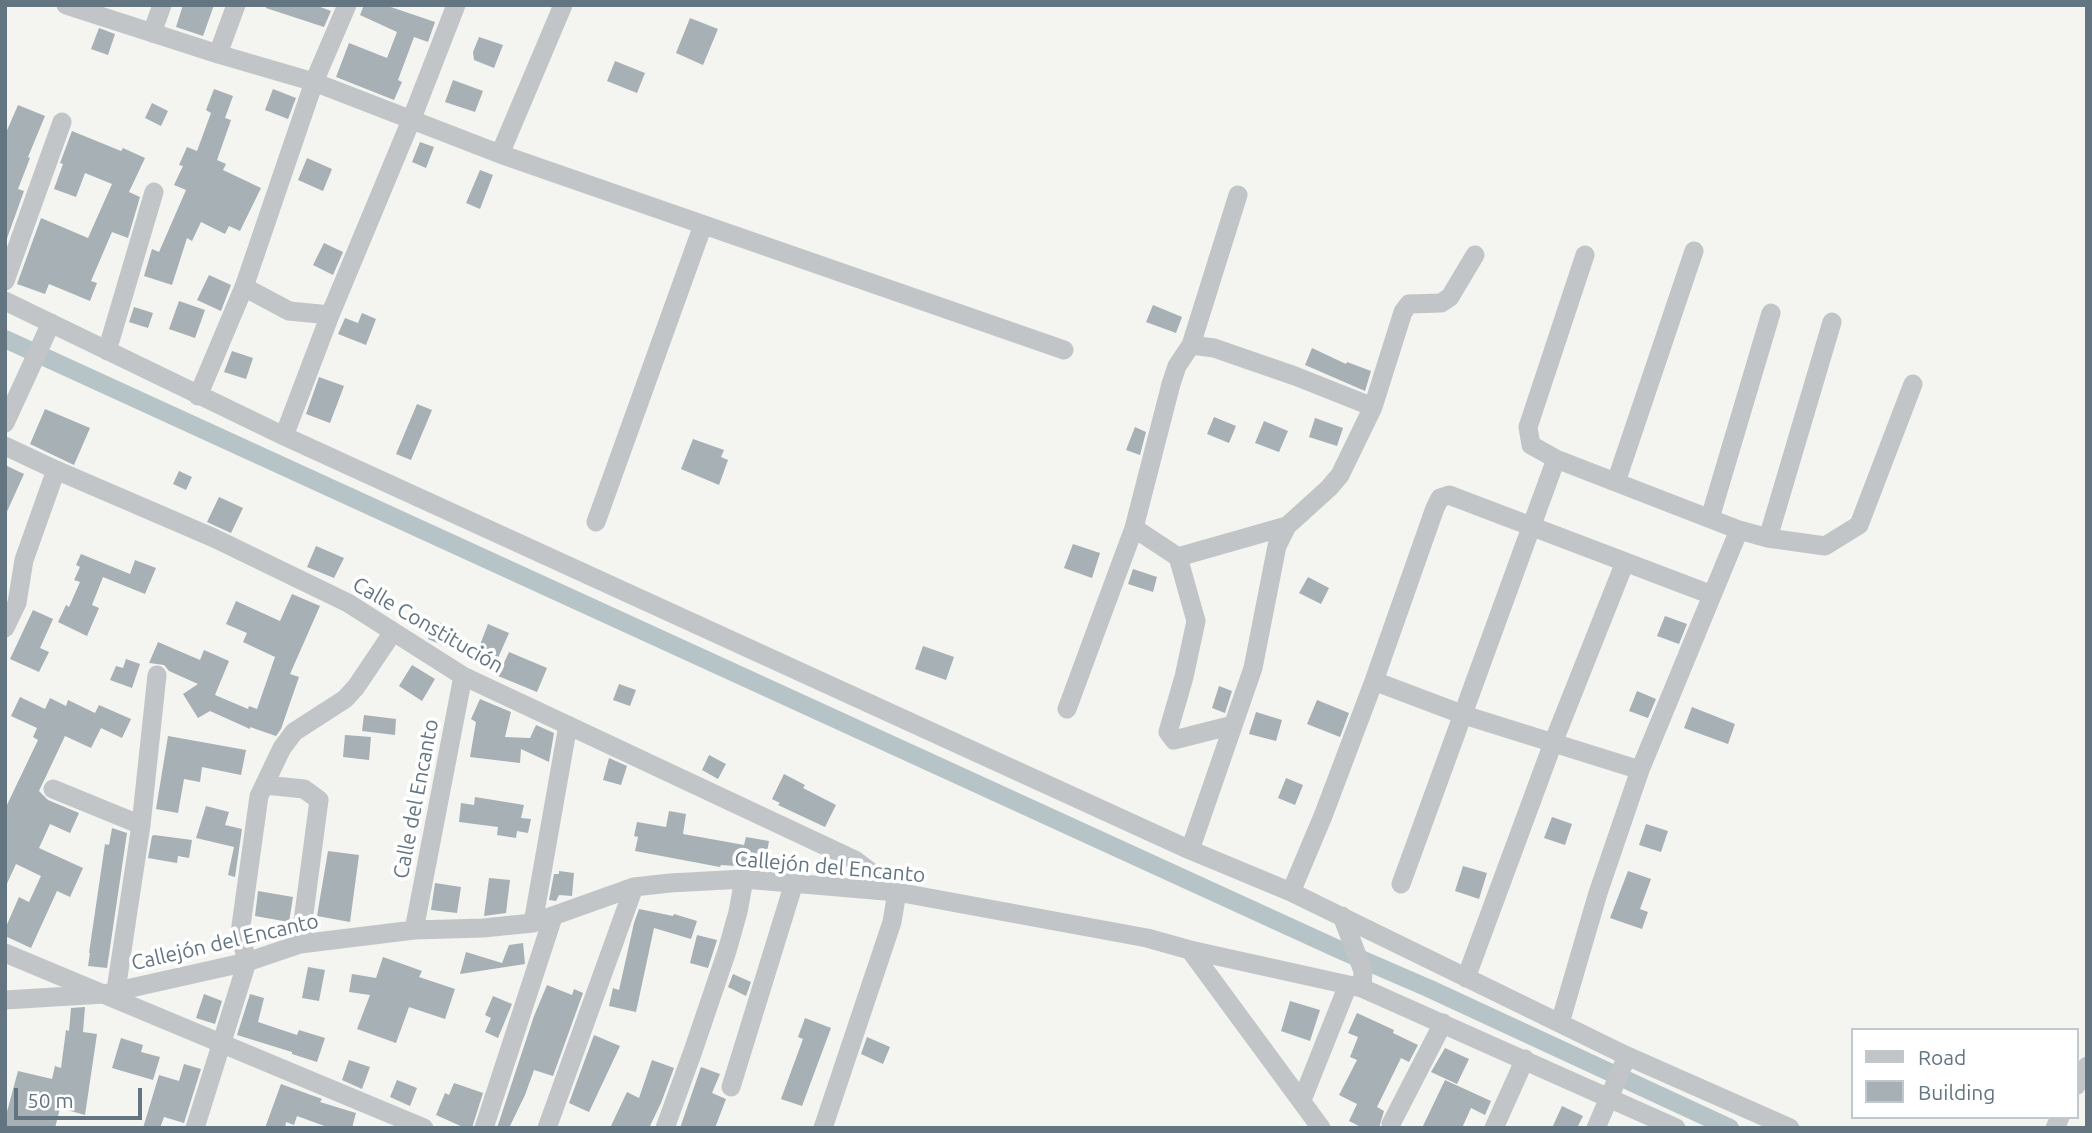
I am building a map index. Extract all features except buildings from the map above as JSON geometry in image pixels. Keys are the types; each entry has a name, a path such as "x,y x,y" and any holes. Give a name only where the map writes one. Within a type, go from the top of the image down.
{"street":[{"path":"66,5 314,82 500,154 1064,350"},
{"path":"152,33 162,5"},
{"path":"218,54 236,5"},
{"path":"198,396 244,287 314,82 347,5"},
{"path":"284,436 330,315 456,5"},
{"path":"500,154 563,5"},
{"path":"5,281 62,122"},
{"path":"107,351 154,192"},
{"path":"1068,709 1114,578 1135,528 1171,384 1177,366 1191,345 1238,195"},
{"path":"596,522 703,225"},
{"path":"1616,482 1694,251"},
{"path":"1190,850 1253,668 1277,546 1287,526 1340,475 1373,407 1403,312 1409,304 1441,303 1450,297 1475,255"},
{"path":"1585,255 1528,426 1531,445 1556,459 1739,530 1768,538 1825,546 1859,525 1913,384"},
{"path":"244,287 289,311 330,315"},
{"path":"5,301 48,330 107,351 284,436 1190,850 1291,892 1345,923 1560,1023 1626,1060 1790,1128"},
{"path":"1710,518 1771,313"},
{"path":"1768,538 1832,322"},
{"path":"5,423 48,330"},
{"path":"1191,345 1214,348 1373,407"},
{"name":"Calle Constitución","path":"5,446 214,538 348,603 463,676 855,860 897,892"},
{"path":"1401,884 1556,459"},
{"path":"5,628 17,603 24,560 56,470"},
{"path":"1291,892 1323,816 1440,498 1449,495 1712,595"},
{"path":"1178,557 1287,526"},
{"path":"1135,528 1178,557 1196,621 1168,732 1174,740 1233,725"},
{"path":"1560,1023 1598,893 1640,770 1739,530"},
{"path":"1466,978 1553,743 1625,562"},
{"path":"195,1128 247,961 240,933 259,796 282,748 295,732 351,693 393,632"},
{"path":"110,992 141,825 157,674"},
{"name":"Calle del Encanto","path":"414,930 463,676"},
{"path":"1374,681 1464,715 1640,770"},
{"path":"533,923 568,725"},
{"path":"265,785 304,789 319,800 300,944"},
{"path":"53,789 141,825"},
{"path":"665,1128 727,951 744,879"},
{"name":"Callejón del Encanto","path":"5,1000 110,992 247,961 300,944 414,930 483,929 533,923 634,887 744,879 897,892 1147,938 1189,950 1358,981 1443,1023 1611,1093 1676,1128"},
{"path":"731,1087 794,883"},
{"path":"547,1128 634,887"},
{"path":"823,1128 892,922 897,892"},
{"path":"484,1128 553,917"},
{"path":"1302,1100 1358,981 1345,923"},
{"path":"1189,950 1321,1128"},
{"path":"5,953 110,992 424,1128"},
{"path":"1391,1124 1443,1023"},
{"path":"1494,1128 1525,1059"},
{"path":"1596,1128 1626,1060"},
{"path":"2078,1082 2087,1066"}],"waterway":[{"path":"5,339 1730,1128"}]}
